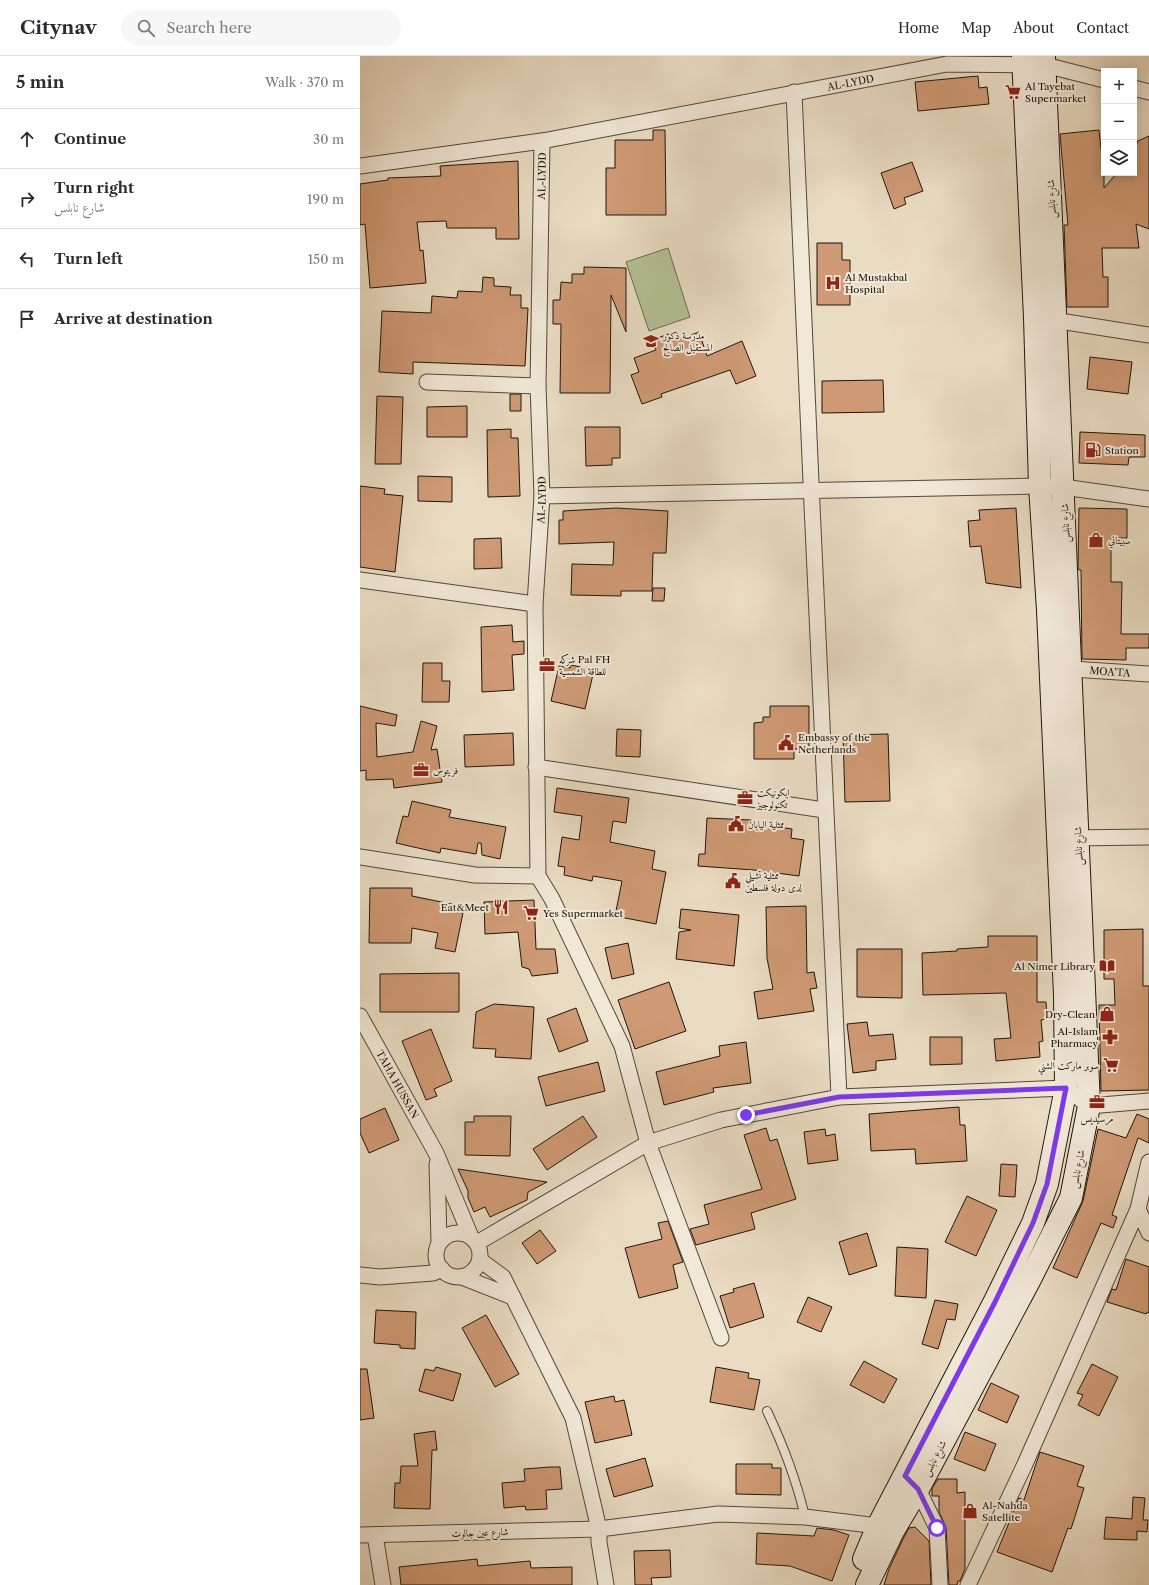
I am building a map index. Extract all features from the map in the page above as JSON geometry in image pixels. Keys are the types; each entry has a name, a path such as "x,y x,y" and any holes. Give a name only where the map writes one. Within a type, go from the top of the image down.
{"main road":[{"name":"شارع نابلس","path":"853,1585 1030,1281 1071,1198 1090,1106 1048,610 1040,486 1035,318 1023,60"},
{"name":"شارع نابلس","path":"911,1483 1033,1223 1047,1184 1066,1088 1065,995 1072,669 1045,60"},
{"name":"شارع نابلس","path":"867,1585 885,1529"}],"street":[{"name":"AL-LYDD","path":"538,876 535,604 542,496 538,386 542,141 947,64 1045,60 1101,79"},
{"path":"1137,89 1149,92"},
{"path":"794,92 813,490 824,810 839,1097"},
{"path":"360,166 542,141"},
{"path":"1035,318 1057,320 1149,335"},
{"path":"427,382 538,386"},
{"path":"542,496 1040,486 1063,487 1149,499"},
{"path":"360,580 535,604"},
{"name":"MOA'TA","path":"1072,669 1149,674"},
{"path":"536,768 824,810"},
{"path":"1068,838 1149,837"},
{"path":"360,857 475,875 538,876 552,899 622,1046 648,1143 722,1338"},
{"name":"TAHA HUSSAN","path":"360,1016 436,1152 474,1240"},
{"path":"474,1240 648,1143 721,1120 839,1097 1066,1088 1090,1106 1149,1100"},
{"path":"436,1152 440,1242"},
{"path":"968,1585 1025,1464 1138,1209 1149,1162"},
{"path":"1138,1209 1149,1233"},
{"path":"454,1233 463,1233 474,1240 480,1251 480,1260 477,1268 470,1274 462,1277 454,1277 442,1270 436,1259 436,1250 440,1242 446,1236 454,1233"},
{"path":"480,1260 503,1277 573,1418 599,1528 599,1542 606,1585"},
{"path":"360,1275 380,1277 433,1273 442,1270"},
{"path":"462,1277 513,1297"},
{"path":"911,1483 937,1528 940,1585"},
{"name":"شارع عين جالوت","path":"367,1535 599,1528 718,1514 805,1517 885,1529"},
{"path":"367,1535 383,1585"}],"lane":[{"path":"767,1411 785,1448 796,1480 805,1517"}],"green space":[{"path":"668,248 690,317 649,331 626,262"}],"building":[{"path":"978,76 979,88 987,87 989,104 918,111 915,82"},
{"path":"653,130 665,130 666,215 606,215 606,168 615,168 615,140 653,140"},
{"path":"1099,130 1101,148 1101,176 1104,176 1104,188 1114,176 1137,176 1137,144 1138,141 1149,136 1149,229 1136,224 1139,248 1102,248 1103,277 1108,277 1108,307 1067,307 1064,225 1068,225 1060,134"},
{"path":"518,161 519,239 496,239 496,228 447,228 446,221 417,222 420,251 423,250 426,283 370,288 365,224 360,225 360,184 388,180 388,178 441,176 440,166"},
{"path":"912,162 923,191 904,198 906,204 894,209 881,173"},
{"name":"Al Mustakbal Hospital","path":"817,243 842,243 842,260 850,260 850,305 817,305"},
{"path":"584,267 626,268 626,332 611,295 610,393 560,393 561,324 553,324 553,300 560,300 561,282 572,283 572,274 584,274"},
{"path":"483,277 494,278 494,286 511,287 510,295 521,295 521,308 528,308 525,366 413,362 413,374 379,372 382,311 431,313 432,296 457,298 458,291 482,292"},
{"path":"677,331 680,339 699,332 707,356 742,341 756,376 736,384 730,370 661,394 662,397 642,404 631,375 639,372 634,358 656,350 652,340"},
{"path":"1090,357 1132,362 1128,394 1087,389"},
{"path":"883,380 884,412 822,413 822,381"},
{"path":"510,394 521,394 521,411 510,411"},
{"path":"377,396 403,397 401,464 375,464"},
{"path":"467,406 467,437 427,437 427,407"},
{"path":"585,427 620,427 620,458 612,458 612,465 586,466"},
{"path":"511,429 511,438 518,438 520,496 488,497 487,430"},
{"path":"1080,432 1145,435 1145,457 1129,457 1128,465 1079,463"},
{"path":"418,476 452,477 452,502 418,501"},
{"path":"360,486 385,489 384,494 403,496 395,572 360,567"},
{"path":"616,508 668,511 666,553 653,553 652,591 621,591 621,596 571,595 572,564 613,565 614,542 559,544 559,520 563,520 563,511"},
{"path":"1016,508 1021,588 986,583 981,546 970,547 968,521 980,520 979,510"},
{"path":"1079,508 1127,509 1127,538 1111,538 1111,582 1122,582 1121,634 1149,634 1149,648 1126,648 1126,660 1082,659 1081,570 1078,568"},
{"path":"501,538 502,568 474,569 474,539"},
{"path":"653,588 665,588 664,601 652,601"},
{"path":"512,625 513,642 524,641 524,654 512,655 514,690 482,692 481,627"},
{"path":"423,663 442,663 442,681 450,681 449,702 422,702"},
{"path":"571,665 594,670 585,709 551,701 559,666 570,668"},
{"path":"360,706 397,715 395,726 376,723 377,757 413,752 421,721 437,726 431,750 437,749 442,782 394,788 393,779 366,780 366,770 360,771"},
{"path":"770,706 809,706 809,749 794,749 794,759 754,759 754,723 763,722 763,717 770,717"},
{"path":"617,729 641,730 640,757 616,756"},
{"path":"513,733 514,765 465,767 464,735"},
{"path":"888,734 890,801 845,802 843,735"},
{"path":"557,788 629,798 626,823 613,821 610,842 655,851 652,869 666,872 656,924 615,916 622,881 593,876 592,881 564,875 565,867 558,866 562,837 579,840 582,816 554,812"},
{"path":"412,801 451,810 449,817 506,827 500,859 482,855 481,843 478,843 476,854 441,848 440,853 396,843 403,816 408,817"},
{"path":"707,818 751,820 751,823 792,829 791,838 804,840 799,876 754,870 698,866 699,854 705,854"},
{"path":"370,888 412,888 412,896 456,905 455,911 463,913 455,952 435,948 438,933 412,928 411,943 369,943"},
{"path":"534,900 536,949 555,949 558,973 532,976 529,969 522,967 518,932 485,934 484,902"},
{"path":"806,906 807,973 814,972 817,988 810,989 814,1011 758,1019 754,992 773,989 767,958 766,907"},
{"path":"681,909 739,915 734,966 676,959 679,932 691,930 679,928"},
{"path":"1143,929 1143,986 1149,986 1149,1090 1101,1091 1099,1005 1115,1005 1114,979 1104,979 1104,930"},
{"path":"988,936 1037,936 1037,1002 1046,1002 1047,1019 1041,1020 1043,1041 1039,1042 1040,1057 996,1061 994,1039 1011,1038 1006,993 923,995 922,953 988,947"},
{"path":"628,943 634,974 612,979 605,948"},
{"path":"857,949 902,949 902,998 857,997"},
{"path":"459,973 459,1012 380,1012 380,974"},
{"path":"669,982 686,1031 635,1049 618,1000"},
{"path":"494,1004 534,1007 531,1059 495,1057 496,1049 473,1048 476,1012"},
{"path":"576,1008 588,1041 559,1052 547,1019"},
{"path":"867,1022 869,1036 893,1034 896,1059 876,1061 876,1070 853,1073 847,1024"},
{"path":"431,1029 452,1081 434,1089 437,1096 426,1100 402,1041"},
{"path":"930,1037 962,1037 962,1064 930,1065"},
{"path":"746,1042 751,1083 713,1088 714,1092 664,1105 656,1072 720,1056 719,1046"},
{"path":"598,1062 605,1091 546,1106 538,1077"},
{"path":"959,1107 960,1125 965,1125 967,1161 916,1164 915,1149 871,1151 869,1114"},
{"path":"385,1108 399,1140 369,1153 360,1133 360,1119"},
{"path":"1137,1114 1149,1119 1149,1143 1138,1138 1112,1215 1117,1217 1113,1228 1101,1223 1077,1278 1053,1268 1083,1201 1098,1129 1126,1138"},
{"path":"474,1116 511,1116 510,1156 465,1155 465,1122 474,1122"},
{"path":"583,1116 597,1137 547,1170 533,1149"},
{"path":"766,1128 770,1141 777,1139 796,1199 751,1213 755,1229 696,1245 690,1229 709,1224 704,1205 762,1189 744,1135"},
{"path":"825,1129 826,1136 835,1134 838,1160 808,1164 804,1132"},
{"path":"1001,1164 1017,1165 1015,1197 999,1196"},
{"path":"458,1169 547,1182 528,1192 527,1200 490,1217 485,1207 474,1212 468,1198 468,1191"},
{"path":"967,1196 997,1210 976,1256 945,1242"},
{"path":"668,1221 683,1262 673,1265 678,1288 639,1298 625,1248 662,1239 658,1223"},
{"path":"540,1230 556,1251 537,1264 522,1243"},
{"path":"867,1233 877,1266 849,1275 839,1242"},
{"path":"897,1247 928,1249 926,1298 895,1296"},
{"path":"1126,1259 1149,1267 1149,1313 1147,1312 1146,1314 1107,1302 1112,1289 1116,1290"},
{"path":"754,1283 764,1317 730,1328 720,1296 734,1292 733,1289"},
{"path":"808,1297 832,1307 821,1332 797,1322"},
{"path":"935,1300 958,1304 955,1320 947,1319 938,1349 922,1344"},
{"path":"376,1310 416,1312 415,1349 400,1348 400,1345 374,1343"},
{"path":"486,1315 519,1374 495,1387 462,1328"},
{"path":"864,1361 897,1379 884,1403 850,1385"},
{"path":"1092,1364 1118,1377 1099,1416 1078,1405 1083,1395 1077,1393"},
{"path":"436,1367 461,1374 453,1401 419,1391 425,1369 434,1371"},
{"path":"716,1367 749,1373 748,1378 760,1380 754,1410 710,1402"},
{"path":"360,1369 367,1369 374,1418 360,1420"},
{"path":"991,1383 1019,1396 1007,1423 978,1410"},
{"path":"614,1396 615,1402 624,1400 632,1435 595,1443 585,1402"},
{"path":"435,1431 437,1450 432,1450 430,1509 394,1508 395,1483 400,1483 401,1466 418,1466 414,1434"},
{"path":"965,1432 996,1444 985,1471 954,1459"},
{"path":"1040,1452 1084,1466 1077,1486 1084,1488 1071,1529 1068,1528 1052,1572 997,1552 1019,1498 1024,1500"},
{"path":"645,1458 653,1486 614,1497 606,1469"},
{"path":"736,1464 772,1464 772,1468 781,1468 781,1495 736,1494"},
{"path":"560,1467 562,1489 546,1490 547,1509 526,1510 525,1506 504,1508 502,1483 525,1481 524,1469"},
{"path":"938,1479 957,1479 957,1493 965,1492 965,1569 957,1585 949,1585 946,1527 939,1512 939,1496 932,1496 932,1488"},
{"path":"1133,1497 1145,1498 1143,1520 1148,1520 1147,1532 1137,1531 1137,1540 1104,1539 1106,1517 1132,1519"},
{"path":"915,1527 929,1541 931,1585 884,1585 889,1569 904,1537 909,1528"},
{"path":"817,1528 834,1530 849,1535 832,1581 790,1566 756,1564 757,1533 814,1536"},
{"path":"670,1550 671,1577 651,1578 652,1585 635,1585 634,1551"},
{"path":"477,1559 478,1566 530,1561 531,1568 572,1567 572,1585 401,1585 399,1567"}],"place":[{"name":"Al Tayebat Supermarket","path":"1013,92"},
{"name":"Al Mustakbal Hospital","path":"833,283"},
{"name":"مدرسة ذكور المستقبل الصالح","path":"651,341"},
{"name":"Station","path":"1093,450"},
{"name":"سبيتاني","path":"1096,540"},
{"name":"شركه Pal FH للطاقة الشمسية","path":"547,665"},
{"name":"Embassy of the Netherlands","path":"786,743"},
{"name":"فريتوس","path":"421,770"},
{"name":"ايكونيكت تكنولوجيز","path":"745,798"},
{"name":"ممثلية اليابان","path":"736,824"},
{"name":"ممثلية تشيلي لدى دولة فلسطين","path":"733,881"},
{"name":"Eat&Meet","path":"501,907"},
{"name":"Yes Supermarket","path":"531,913"},
{"name":"Al Nimer Library","path":"1107,966"},
{"name":"Dry-Clean","path":"1107,1014"},
{"name":"Al-Islam Pharmacy","path":"1110,1037"},
{"name":"سوبر ماركت الشني","path":"1111,1065"},
{"name":"مرسيديس","path":"1097,1102"},
{"name":"Al-Nahda Satellite","path":"970,1511"}],"route":[{"path":"746,1115 839,1097 1066,1088 1047,1184 1033,1223 995,1302 905,1476 918,1489 937,1528"}]}
